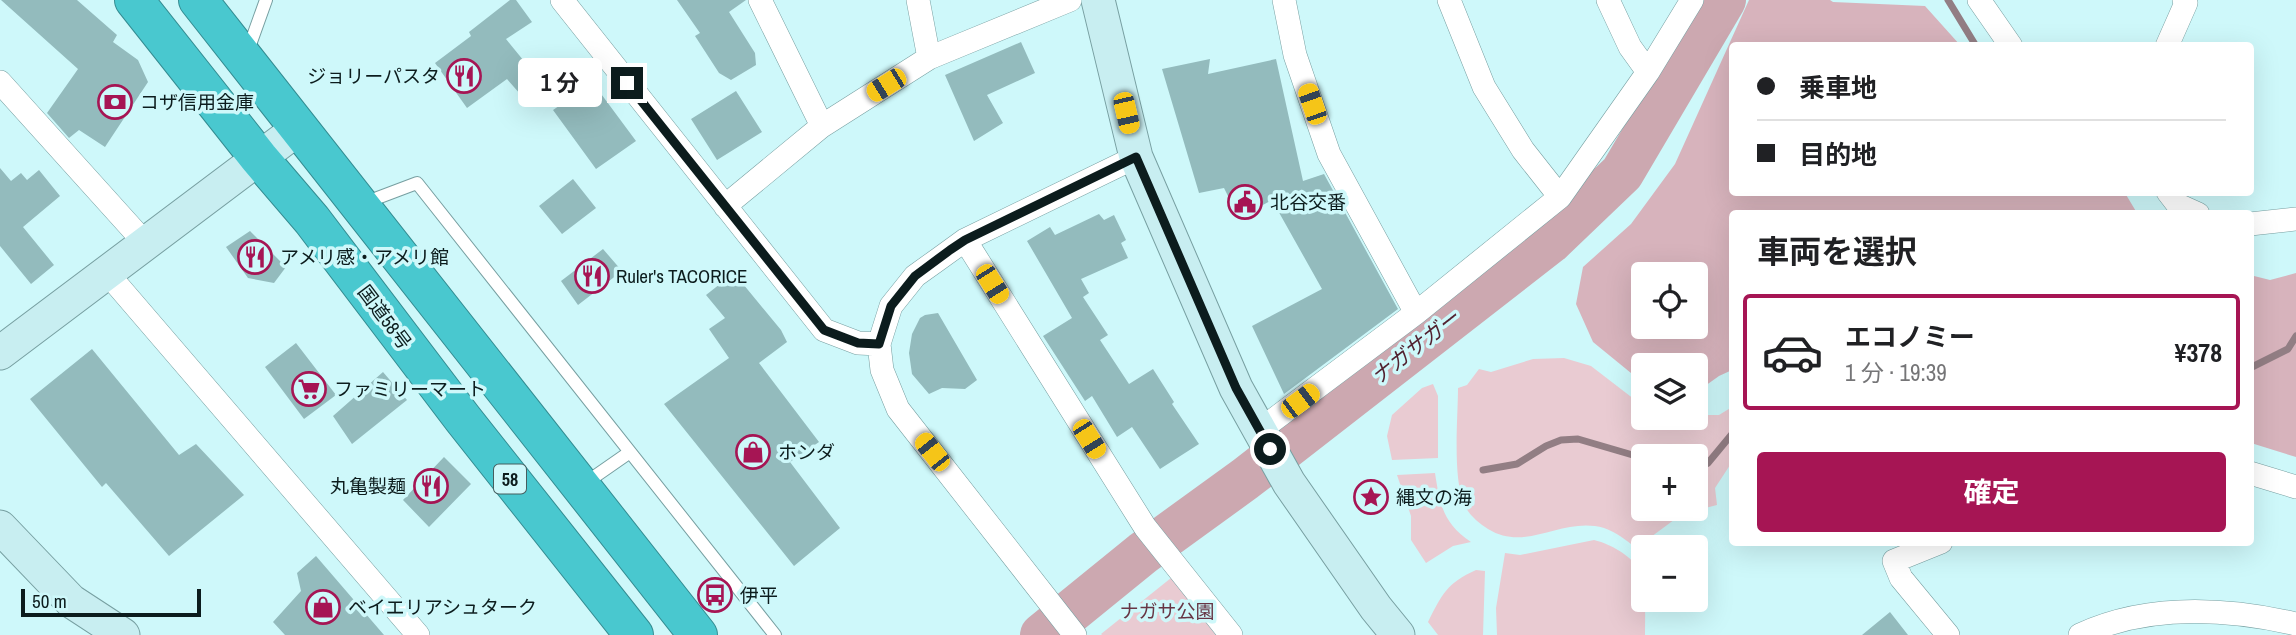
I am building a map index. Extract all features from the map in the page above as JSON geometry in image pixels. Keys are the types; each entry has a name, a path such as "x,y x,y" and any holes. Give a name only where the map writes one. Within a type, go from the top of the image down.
{"highway":[{"name":"国道58号","path":"134,0 259,158 312,220 463,419 634,635"},
{"path":"198,0 698,635"}],"street":[{"path":"562,0 824,330 858,343 879,344"},
{"path":"760,0 822,125"},
{"path":"918,0 929,58"},
{"path":"725,206 822,125 929,58 1070,0"},
{"path":"1098,0 1136,157 1236,388 1289,482 1376,608 1398,635"},
{"path":"1284,0 1295,55 1329,154 1416,313"},
{"path":"1450,0 1483,87 1523,150 1560,197"},
{"path":"1608,0 1630,47 1648,72"},
{"path":"1261,431 1416,313 1560,197 1648,72 1692,0"},
{"path":"1979,0 2008,42"},
{"path":"2169,42 2186,3 2184,0"},
{"path":"0,82 146,243"},
{"path":"0,352 299,128"},
{"path":"1075,635 898,409 882,370 879,344 891,306 915,276 965,240 1136,157"},
{"path":"2171,196 2178,205 2189,210"},
{"path":"2254,224 2296,219"},
{"path":"965,240 1146,528 1231,635"},
{"path":"107,273 418,635"},
{"path":"2254,474 2296,487"},
{"path":"0,527 71,601 122,635"},
{"path":"1932,546 1894,562 1901,578 1948,635"},
{"path":"2080,635 2111,623 2148,614 2230,613 2296,624"}],"lane":[{"path":"244,60 266,0"},
{"path":"361,205 417,183 775,635"},
{"path":"582,485 630,452"}],"green space":[{"path":"1564,358 1591,366 1631,397 1631,430 1708,430 1708,415 1719,415 1729,409 1729,467 1715,488 1717,505 1708,507 1708,444 1631,444 1631,521 1673,521 1654,535 1631,535 1631,544 1604,528 1589,526 1574,526 1517,537 1488,529 1472,516 1465,506 1458,481 1458,388 1467,385 1479,369 1491,372 1533,359"},
{"path":"1433,384 1438,396 1438,458 1392,460 1387,436 1392,415 1422,388"},
{"path":"1435,473 1444,512 1454,528 1471,542 1453,546 1426,563 1411,540 1411,516 1397,475"},
{"path":"1594,540 1624,554 1631,560 1631,612 1645,612 1645,635 1497,635 1496,608 1505,553 1520,555"},
{"path":"1476,570 1485,571 1483,635 1438,635 1428,622 1437,604 1446,590"},
{"name":"ナガサ公園","path":"1171,578 1216,635 1101,634"}],"shaded area":[{"path":"1749,0 1925,6 1957,42 1730,42"},
{"path":"1729,44 1729,196 2127,196 2135,210 1729,210 1729,371 1708,384 1708,353 1631,353 1631,373 1593,342 1576,304 1583,267 1631,224 1675,164"},
{"path":"2296,273 2296,457 2254,444 2254,276 2270,280"}],"building":[{"path":"1,0 77,0 117,35 113,42 138,60 148,82 105,147 79,130 69,138 47,113 78,69"},
{"path":"510,0 516,0 532,22 506,39 546,88 528,103 507,79 467,108 435,63 471,36 469,32"},
{"path":"677,0 746,0 729,12 755,53 756,65 731,80 719,73 695,36 700,33"},
{"path":"1021,42 1035,73 987,95 1003,123 974,141 945,75"},
{"path":"1210,59 1208,74 1276,59 1303,181 1324,174 1398,309 1284,394 1252,326 1322,289 1272,200 1239,218 1224,188 1199,193 1162,69"},
{"path":"593,83 636,141 596,169 553,110"},
{"path":"736,91 762,132 717,160 691,119"},
{"path":"0,168 11,181 21,173 27,180 39,170 60,196 23,227 54,265 31,284 0,246"},
{"path":"573,179 596,208 562,234 539,206"},
{"path":"1099,214 1104,220 1114,215 1126,240 1121,243 1128,258 1081,279 1089,293 1083,297 1108,335 1100,340 1129,384 1153,369 1174,402 1172,404 1199,444 1160,469 1132,427 1117,437 1092,396 1085,401 1043,336 1072,318 1027,241 1050,227 1055,235"},
{"name":"アメリ感・アメリ館","path":"250,231 286,267 274,283 248,278 226,247"},
{"name":"Ruler's TACORICE","path":"603,249 622,271 578,305 561,281"},
{"name":"ホンダ","path":"734,273 781,330 787,342 759,363 819,442 790,462 840,528 794,566 664,404 729,358 709,329 725,318 706,295"},
{"path":"938,313 977,380 965,389 942,388 929,394 912,374 909,353 912,334 920,318"},
{"path":"296,343 336,395 304,419 265,367"},
{"path":"92,349 179,455 196,444 244,495 169,556 106,483 102,487 30,399"},
{"path":"383,372 407,400 352,444 333,416"},
{"path":"444,457 471,484 429,527 403,500"},
{"name":"ベイエリアシュターク","path":"316,556 384,635 285,635 273,622 301,591 297,573"},
{"path":"1890,612 1908,635 1862,635"}],"waterway":[{"name":"ナガサガー","path":"1042,635 1143,553 1245,479 1550,242 1622,173 1724,0"},
{"path":"1948,0 1974,42"},
{"path":"2254,366 2288,349 2296,336"},
{"path":"1708,463 1729,438"},
{"path":"1483,470 1517,464 1561,440 1578,439 1631,454"}],"place":[{"name":"ジョリーパスタ","path":"464,76"},
{"name":"コザ信用金庫","path":"115,102"},
{"name":"北谷交番","path":"1245,202"},
{"name":"アメリ感・アメリ館","path":"255,257"},
{"name":"Ruler's TACORICE","path":"592,276"},
{"name":"ファミリーマート","path":"309,389"},
{"name":"ホンダ","path":"753,452"},
{"name":"丸亀製麺","path":"431,486"},
{"name":"縄文の海","path":"1371,497"},
{"name":"伊平","path":"715,595"},
{"name":"ベイエリアシュターク","path":"323,607"}],"route":[{"path":"627,83 824,330 858,343 879,344 891,306 915,276 965,240 1136,157 1236,388 1270,449"}]}
